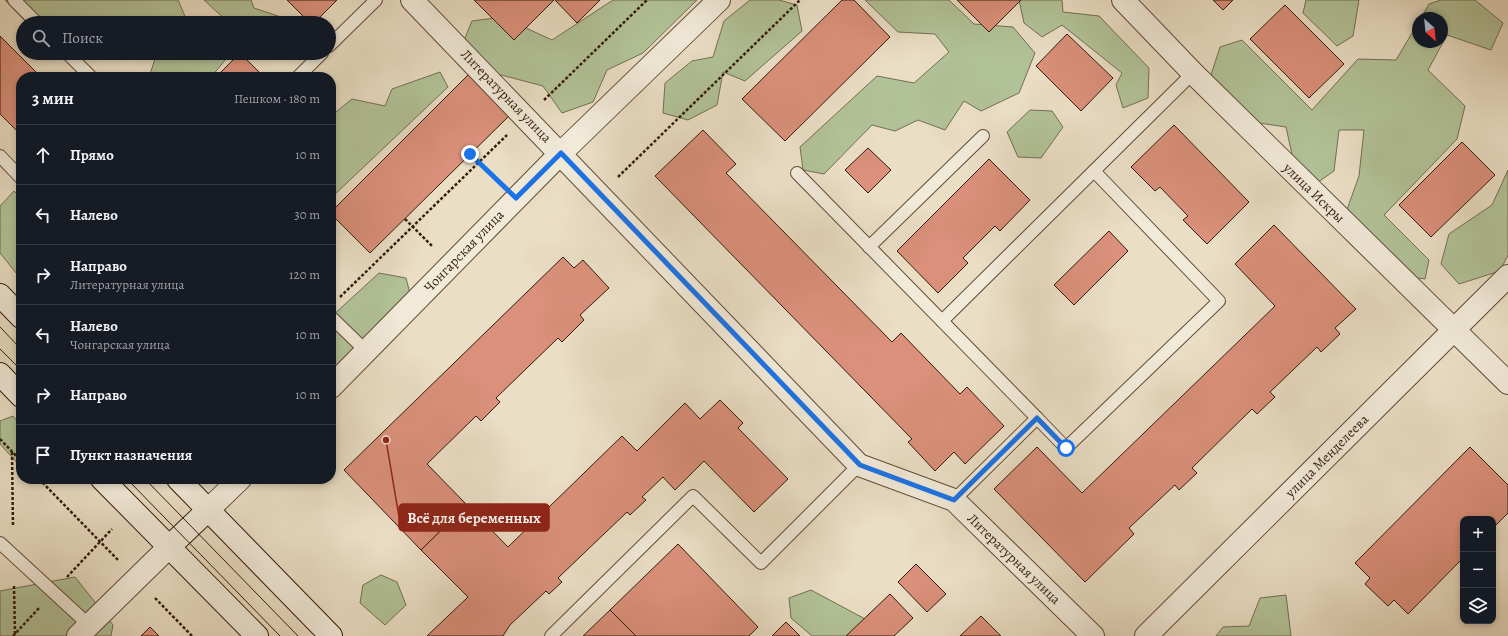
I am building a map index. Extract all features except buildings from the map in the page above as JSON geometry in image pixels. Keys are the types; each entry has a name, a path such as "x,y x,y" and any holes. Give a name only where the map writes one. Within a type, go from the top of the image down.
{"street":[{"name":"Литературная улица","path":"412,0 860,465 954,500 1093,636"},
{"name":"Чонгарская улица","path":"336,382 561,153 719,0"},
{"name":"улица Искры","path":"1123,0 1193,73 1508,383"},
{"name":"улица Менделеева","path":"1146,636 1508,276"},
{"path":"0,295 16,312"},
{"path":"0,374 16,391"},
{"path":"107,484 257,636"},
{"path":"183,484 331,636"},
{"path":"83,631 136,578 235,484"}],"lane":[{"path":"14,0 30,16"},
{"path":"336,39 376,0"},
{"path":"74,60 86,72"},
{"path":"303,72 315,60"},
{"path":"942,322 1193,73"},
{"path":"870,247 983,136"},
{"path":"0,156 16,173"},
{"path":"797,173 1066,448 1219,301 1094,171"},
{"path":"336,322 366,351"},
{"path":"954,500 1037,418"},
{"path":"551,636 694,496 761,563 860,465"},
{"path":"0,543 83,631"}],"path":[{"path":"336,301 647,0"},
{"path":"600,194 800,0"},
{"path":"470,154 516,198"},
{"path":"405,219 452,264"},
{"path":"0,439 16,456"},
{"path":"44,484 192,636"},
{"path":"100,542 112,529"}],"green space":[{"path":"5,0 178,0 185,16 20,16"},
{"path":"204,0 251,0 254,8 278,16 221,16"},
{"path":"613,0 697,0 643,53 607,70 593,102 562,113 543,86 486,71 462,45 472,21 502,17 552,40"},
{"path":"750,0 779,0 797,5 802,31 745,81 723,72 717,105 688,120 663,113 665,83 692,61 713,57 724,21"},
{"path":"865,0 949,0 974,24 1013,27 1035,53 1019,93 981,111 964,101 945,130 918,120 895,131 872,125 824,174 803,170 800,147 877,76 914,83 949,52 935,34 898,32"},
{"path":"1019,0 1062,0 1063,12 1099,16 1149,68 1148,98 1123,108 1116,85 1122,73 1062,25 1042,37 1024,23"},
{"path":"1306,0 1359,0 1353,36 1337,46 1303,13"},
{"path":"1441,0 1475,0 1503,23 1491,50 1448,35 1448,12 1424,12 1429,4"},
{"path":"1412,33 1412,48 1440,48 1428,70 1465,106 1457,139 1384,215 1429,260 1425,279 1404,276 1345,215 1359,176 1364,130 1339,130 1334,171 1314,185 1294,164 1286,127 1252,122 1210,78 1220,47 1242,40 1312,110 1358,59 1396,60"},
{"path":"155,60 225,60 215,72 151,72"},
{"path":"440,72 448,87 336,193 336,112 352,99 385,106 392,89"},
{"path":"1030,110 1052,111 1063,127 1041,158 1018,157 1007,132"},
{"path":"1508,170 1508,255 1500,271 1459,284 1441,264 1449,234 1492,205"},
{"path":"14,191 16,193 16,273 0,253 0,206"},
{"path":"379,273 406,278 414,309 336,374 336,312"},
{"path":"13,416 16,419 16,462 0,444 0,421"},
{"path":"381,575 397,582 406,605 385,625 360,603 363,585"},
{"path":"75,577 113,625 111,636 0,636 0,591"},
{"path":"811,590 867,620 866,636 812,636 791,618 789,598"},
{"path":"1286,595 1291,636 1216,636 1223,627 1249,626 1260,598"}],"tram line":[{"path":"0,327 16,344"},
{"path":"0,349 16,365"},
{"path":"132,484 280,636"},
{"path":"150,484 298,636"}],"place":[{"name":"Всё для беременных","path":"386,440"}],"route":[{"path":"470,154 516,198 561,153 860,465 954,500 1037,418 1066,448"}]}
